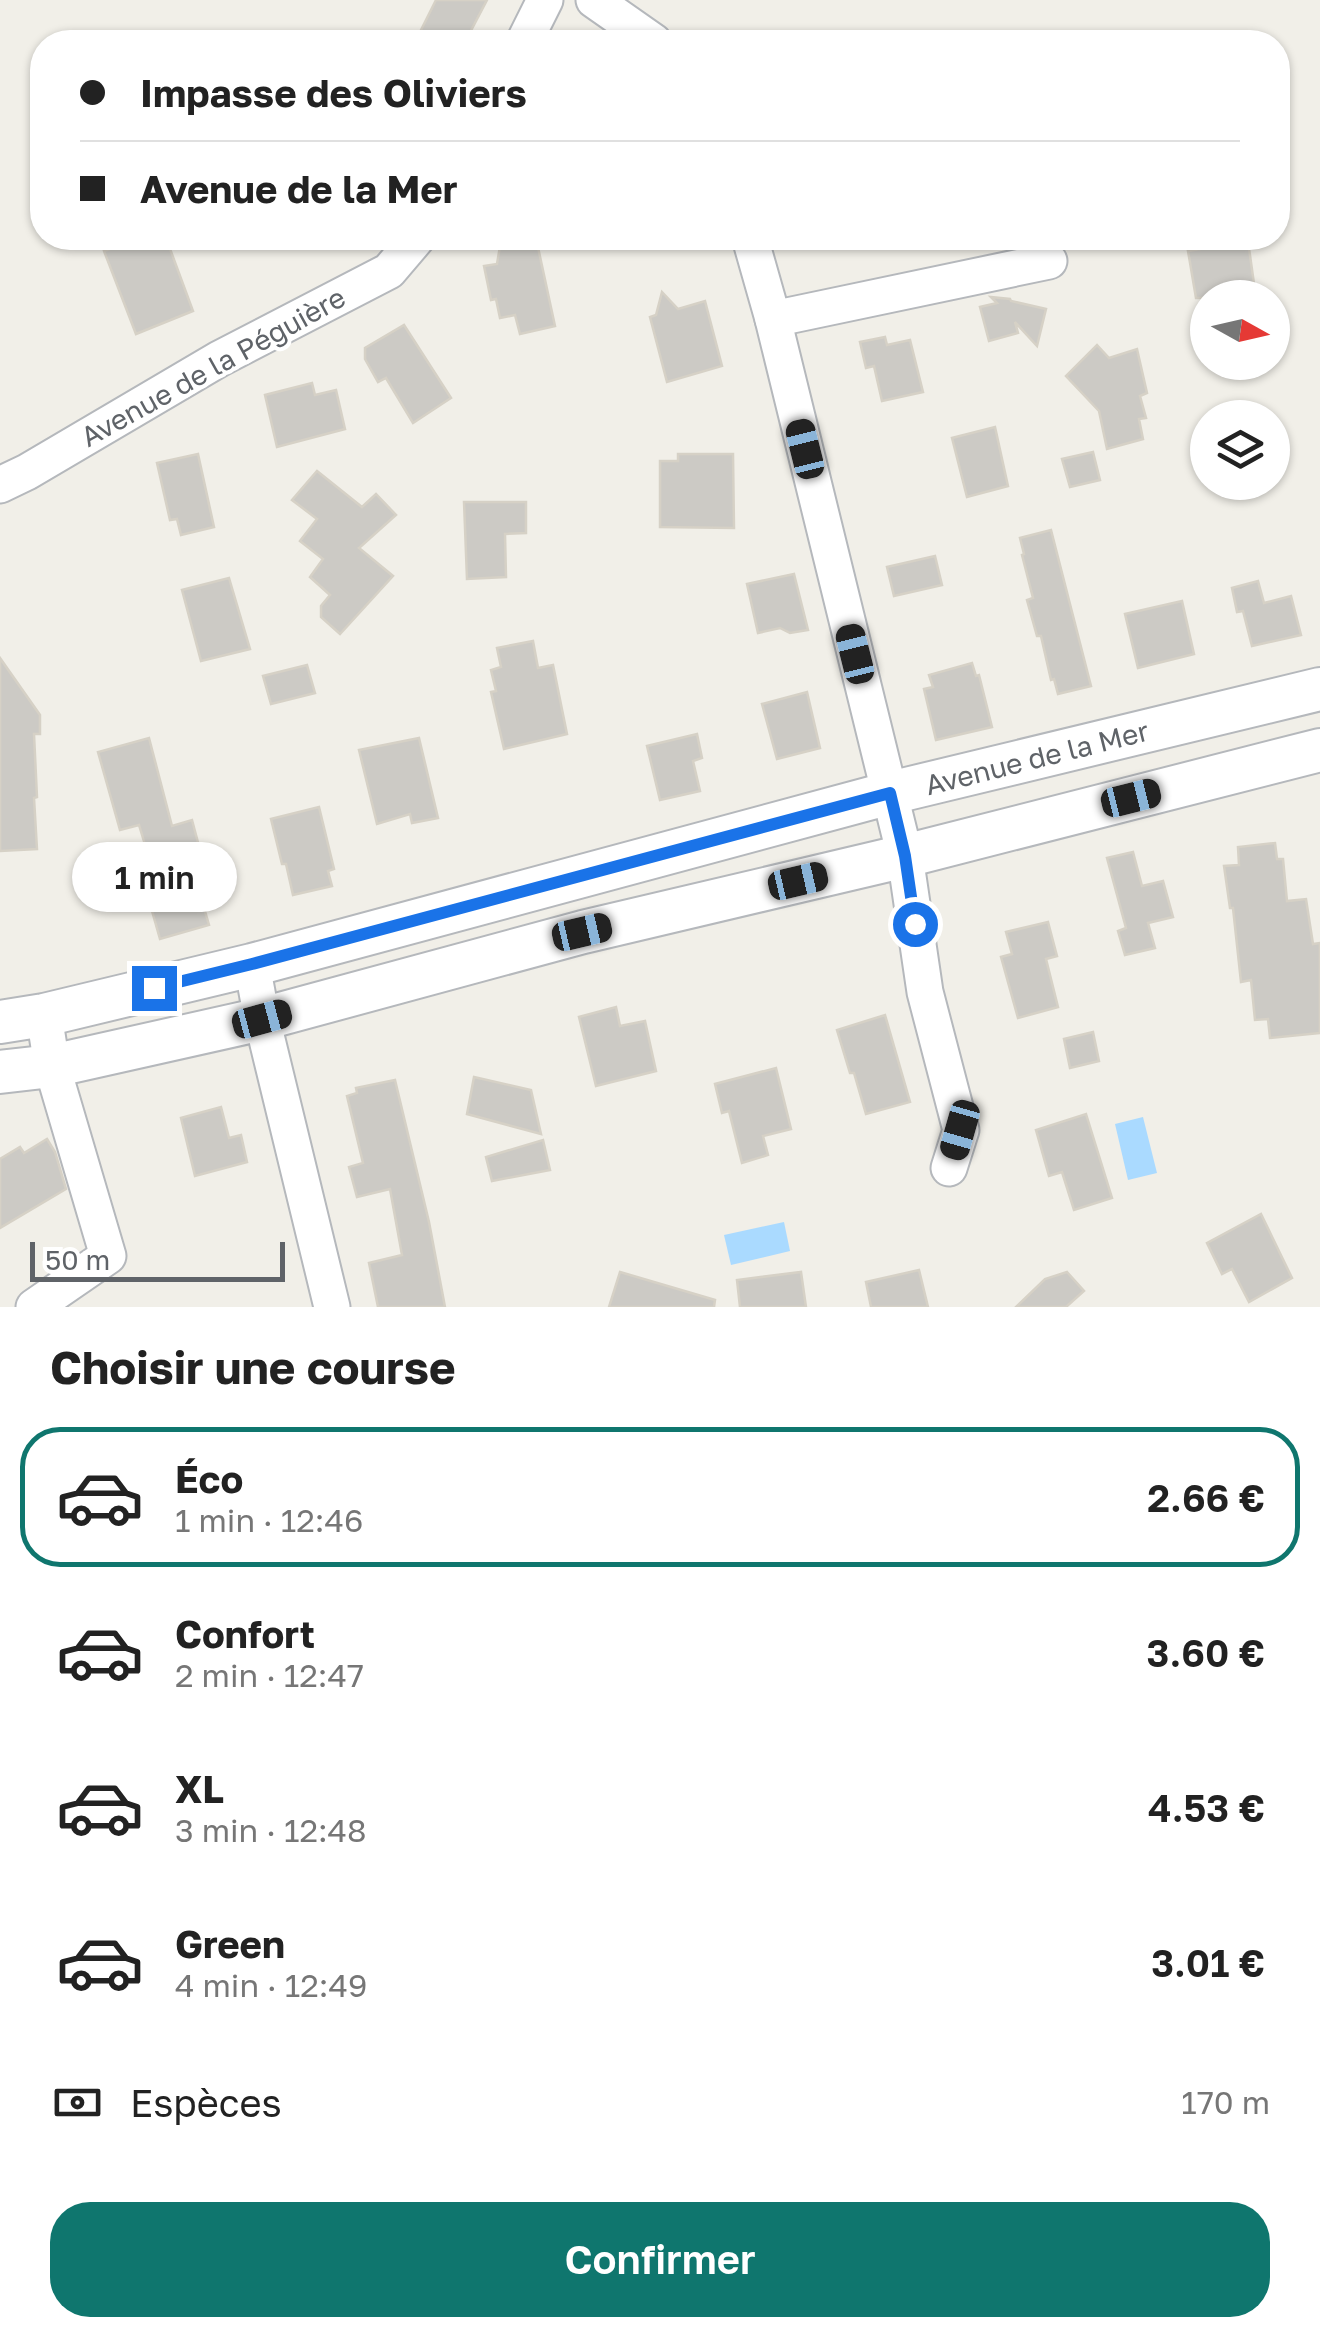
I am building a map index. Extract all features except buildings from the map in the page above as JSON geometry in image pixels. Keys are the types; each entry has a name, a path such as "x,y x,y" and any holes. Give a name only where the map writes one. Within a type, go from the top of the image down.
{"street":[{"path":"530,30 545,0"},
{"path":"594,0 637,30"},
{"name":"Avenue de la Péguière","path":"0,485 219,358 389,271 407,250"},
{"path":"753,250 905,856 925,992 960,1130 949,1168"},
{"path":"773,318 1049,262"},
{"name":"Avenue de la Mer","path":"0,1022 44,1015 252,964 890,793 1320,689"},
{"path":"0,1072 52,1066 262,1019 582,932 905,856 1320,750"},
{"path":"252,964 332,1307"},
{"path":"34,1307 108,1256 52,1066 44,1015"}],"water":[{"path":"1143,1117 1157,1173 1128,1180 1115,1124"},
{"path":"784,1222 790,1251 731,1265 724,1235"}],"route":[{"path":"154,988 890,793 915,924"}]}
